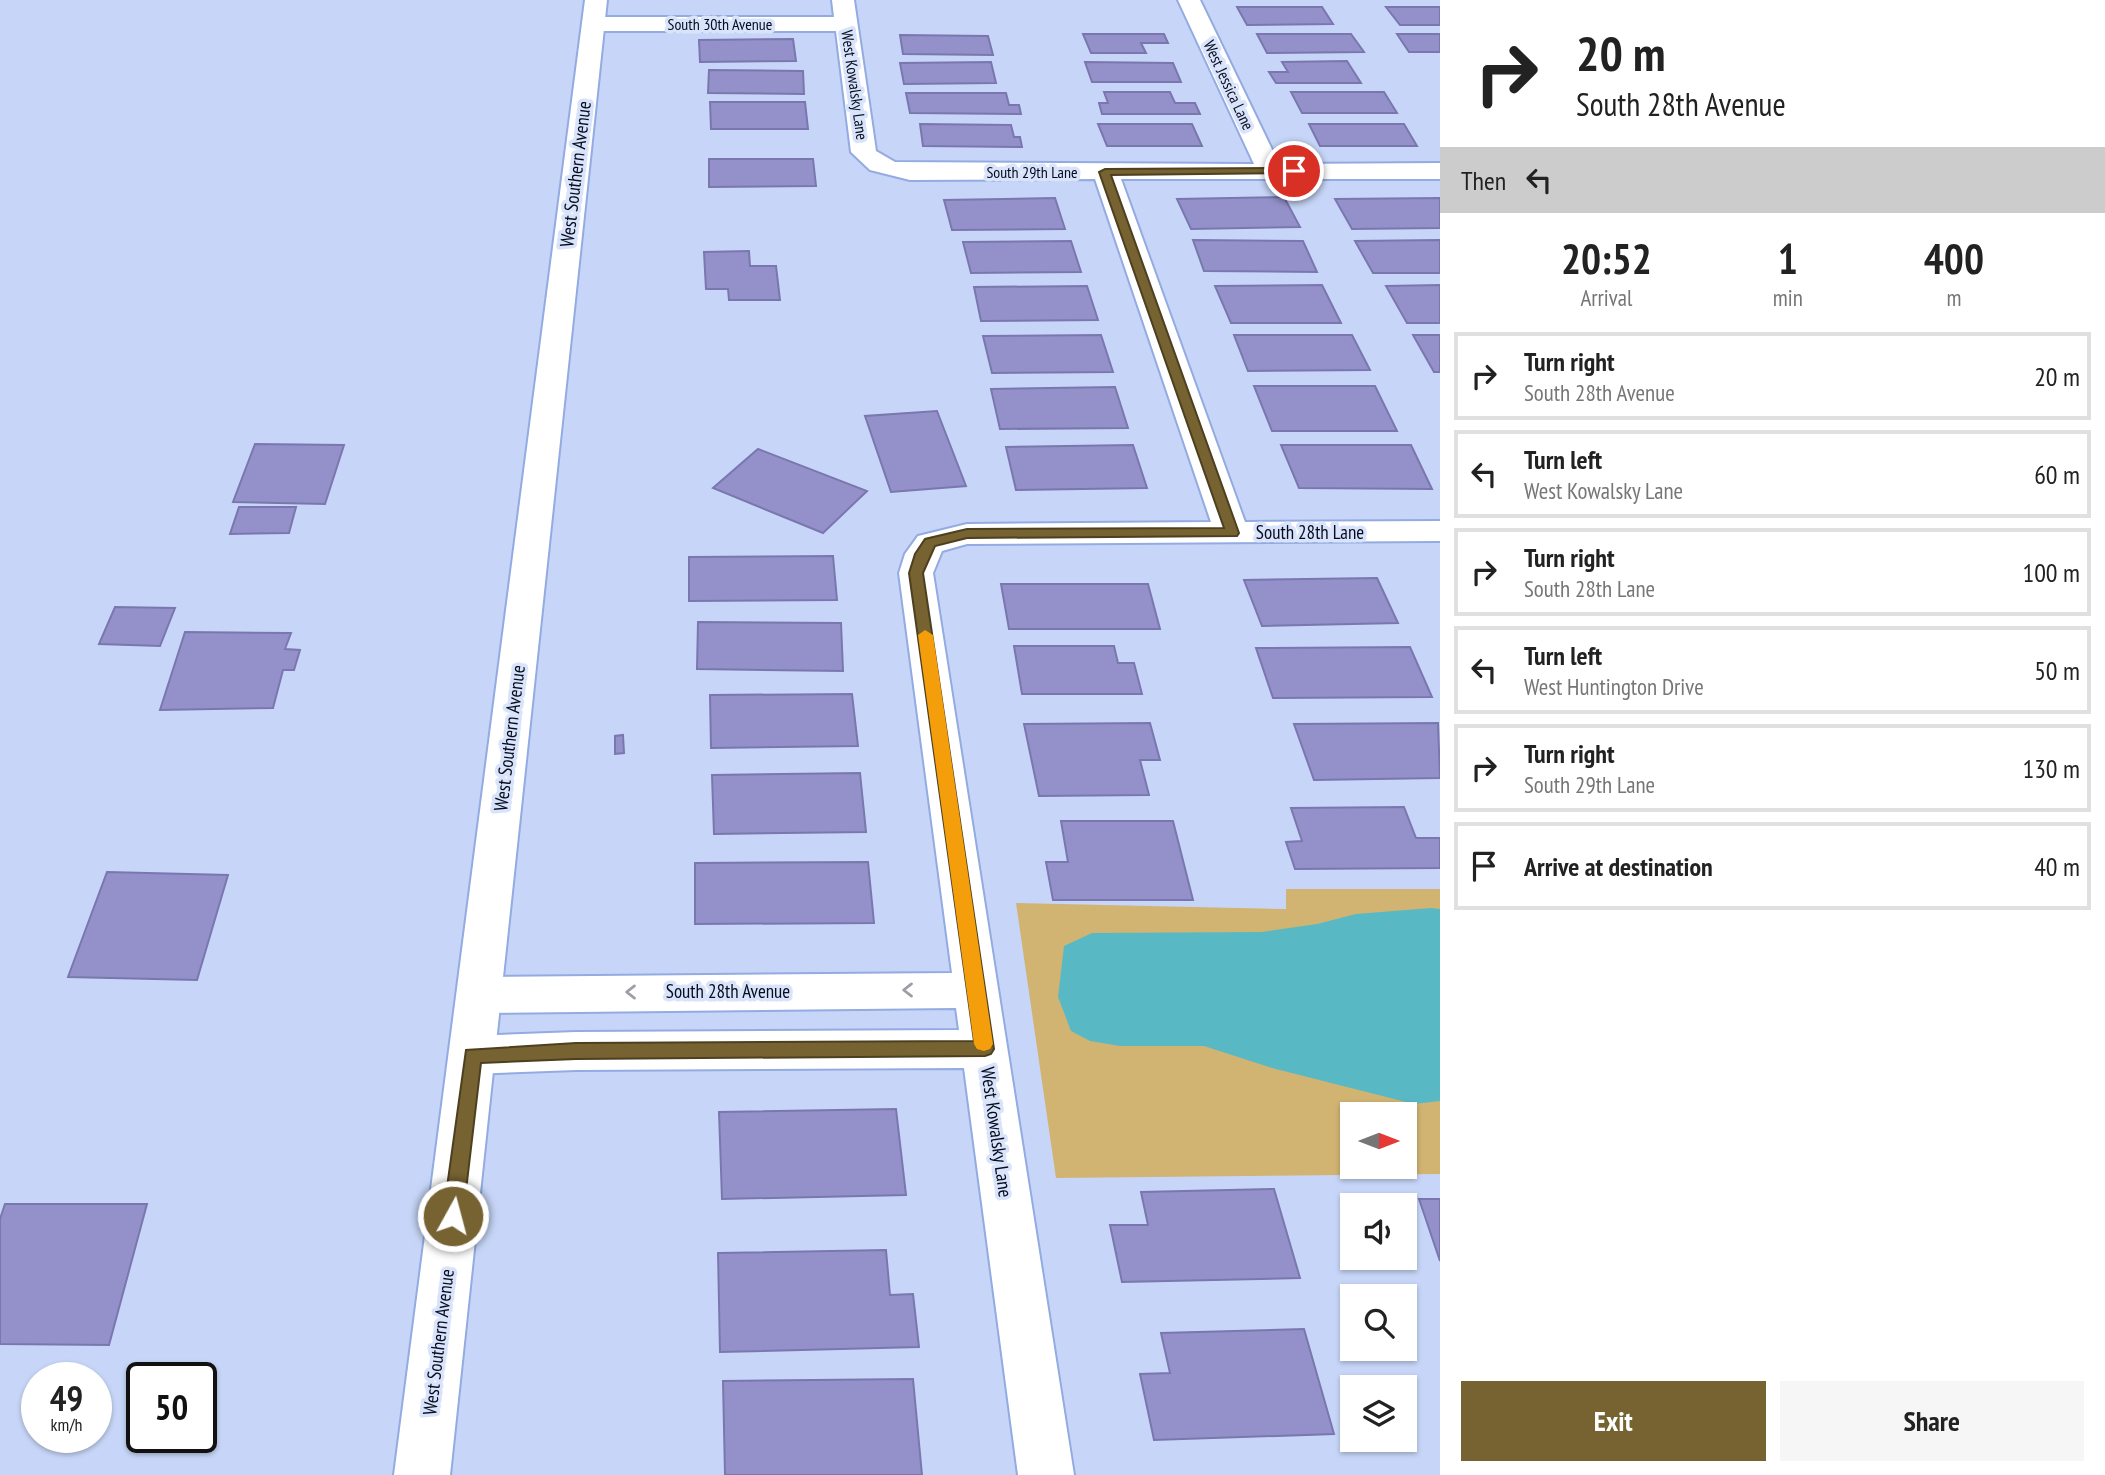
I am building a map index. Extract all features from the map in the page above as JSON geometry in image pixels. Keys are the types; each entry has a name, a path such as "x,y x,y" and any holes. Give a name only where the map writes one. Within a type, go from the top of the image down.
{"street":[{"name":"West Jessica Lane","path":"1189,0 1270,171"},
{"name":"South 30th Avenue","path":"594,11 844,10"},
{"name":"West Kowalsky Lane","path":"844,10 864,152 877,165"},
{"name":"West Southern Avenue","path":"422,1475 594,11"},
{"name":"South 29th Lane","path":"877,165 910,172 1440,170"},
{"path":"1105,172 1232,533"},
{"name":"South 28th Lane","path":"930,542 967,534 1232,533 1437,538"},
{"name":"West Kowalsky Lane","path":"930,542 922,554 916,573 1046,1475"},
{"name":"South 28th Avenue","path":"480,995 976,990"},
{"path":"472,1055 576,1051 985,1049"}],"shaded area":[{"path":"1286,889 1440,889 1440,1174 1418,1174 1418,1102 1340,1102 1340,1175 1056,1178 1016,903 1286,909"},
{"path":"1440,909 1440,1101 1406,1102 1272,1068 1204,1046 1120,1046 1090,1041 1071,1031 1058,997 1064,946 1092,933 1262,932 1317,924 1356,914"}],"building":[{"path":"1237,7 1322,7 1333,24 1247,25"},
{"path":"1386,7 1440,7 1440,25 1400,25"},
{"path":"1083,34 1164,34 1168,43 1141,43 1146,53 1091,53"},
{"path":"1257,34 1351,34 1364,52 1267,53"},
{"path":"1397,34 1440,34 1440,52 1409,52"},
{"path":"900,35 988,36 993,55 903,54"},
{"path":"793,39 796,61 700,62 699,40"},
{"path":"1347,61 1361,83 1276,83 1269,72 1288,72 1282,62"},
{"path":"991,62 996,83 904,84 900,63"},
{"path":"1085,62 1173,63 1181,82 1092,82"},
{"path":"709,70 803,71 804,94 708,93"},
{"path":"1104,92 1170,92 1175,103 1195,103 1200,114 1102,114 1099,103 1108,103"},
{"path":"1291,92 1384,92 1397,113 1302,113"},
{"path":"906,93 1006,93 1009,105 1019,105 1021,114 910,113"},
{"path":"710,102 805,102 808,129 711,129"},
{"path":"920,124 1011,125 1014,137 1020,137 1022,147 923,146"},
{"path":"1098,124 1192,124 1202,146 1107,146"},
{"path":"1309,124 1404,124 1417,146 1320,146"},
{"path":"709,159 813,159 816,186 709,187"},
{"path":"1284,197 1300,227 1191,229 1177,199"},
{"path":"1055,198 1065,229 952,230 944,200"},
{"path":"1440,198 1440,228 1352,229 1335,199"},
{"path":"1193,240 1303,241 1317,272 1204,271"},
{"path":"1440,240 1440,273 1373,273 1355,241"},
{"path":"1071,241 1081,272 971,273 963,242"},
{"path":"749,251 750,266 776,266 780,300 729,300 728,289 706,289 704,252"},
{"path":"1322,285 1341,323 1231,323 1215,286"},
{"path":"1440,285 1440,323 1407,323 1386,286"},
{"path":"1087,286 1098,320 981,321 974,287"},
{"path":"1101,335 1113,372 992,373 983,336"},
{"path":"1234,335 1352,335 1370,370 1248,371"},
{"path":"1413,335 1440,335 1440,372 1434,372"},
{"path":"1254,386 1375,386 1397,431 1272,431"},
{"path":"1115,387 1128,428 1000,429 991,389"},
{"path":"937,411 966,486 891,492 865,416"},
{"path":"255,444 344,445 325,504 233,502"},
{"path":"1133,445 1147,488 1016,490 1006,447"},
{"path":"1281,445 1411,445 1432,489 1299,488"},
{"path":"758,449 867,491 823,533 713,488"},
{"path":"239,507 296,507 289,533 230,534"},
{"path":"833,556 837,600 689,601 689,557"},
{"path":"1377,578 1398,623 1262,626 1244,580"},
{"path":"1001,584 1148,584 1160,629 1009,629"},
{"path":"115,607 175,608 160,646 99,644"},
{"path":"698,622 841,623 843,671 697,669"},
{"path":"185,632 291,633 285,649 300,650 294,670 283,670 273,708 160,710"},
{"path":"1014,646 1114,646 1118,663 1134,663 1142,694 1022,694"},
{"path":"1410,647 1432,697 1273,698 1256,648"},
{"path":"852,694 858,746 711,748 710,695"},
{"path":"1150,723 1160,760 1140,760 1149,795 1039,796 1024,724"},
{"path":"1438,723 1440,778 1314,780 1294,724"},
{"path":"623,735 624,753 615,754 615,736"},
{"path":"860,773 866,832 714,834 712,775"},
{"path":"1404,807 1416,838 1440,838 1440,868 1295,869 1286,842 1302,841 1291,808"},
{"path":"1061,821 1173,821 1193,900 1053,900 1046,862 1068,862"},
{"path":"868,862 874,923 695,924 695,863"},
{"path":"107,872 228,875 197,980 68,977"},
{"path":"896,1109 906,1195 722,1199 719,1112"},
{"path":"1274,1189 1300,1278 1122,1282 1110,1225 1148,1225 1141,1192"},
{"path":"1419,1199 1440,1199 1440,1261"},
{"path":"5,1204 147,1204 109,1345 0,1344 0,1219"},
{"path":"886,1250 890,1295 913,1294 919,1347 720,1352 718,1253"},
{"path":"1304,1329 1334,1434 1154,1440 1140,1374 1170,1373 1161,1333"},
{"path":"913,1379 922,1475 725,1475 723,1381"}],"slow traffic":[{"path":"925,635 984,1044"}],"route":[{"path":"453,1216 472,1055 576,1051 985,1049 916,573 922,554 930,542 967,534 1232,533 1105,172 1294,171"}]}
